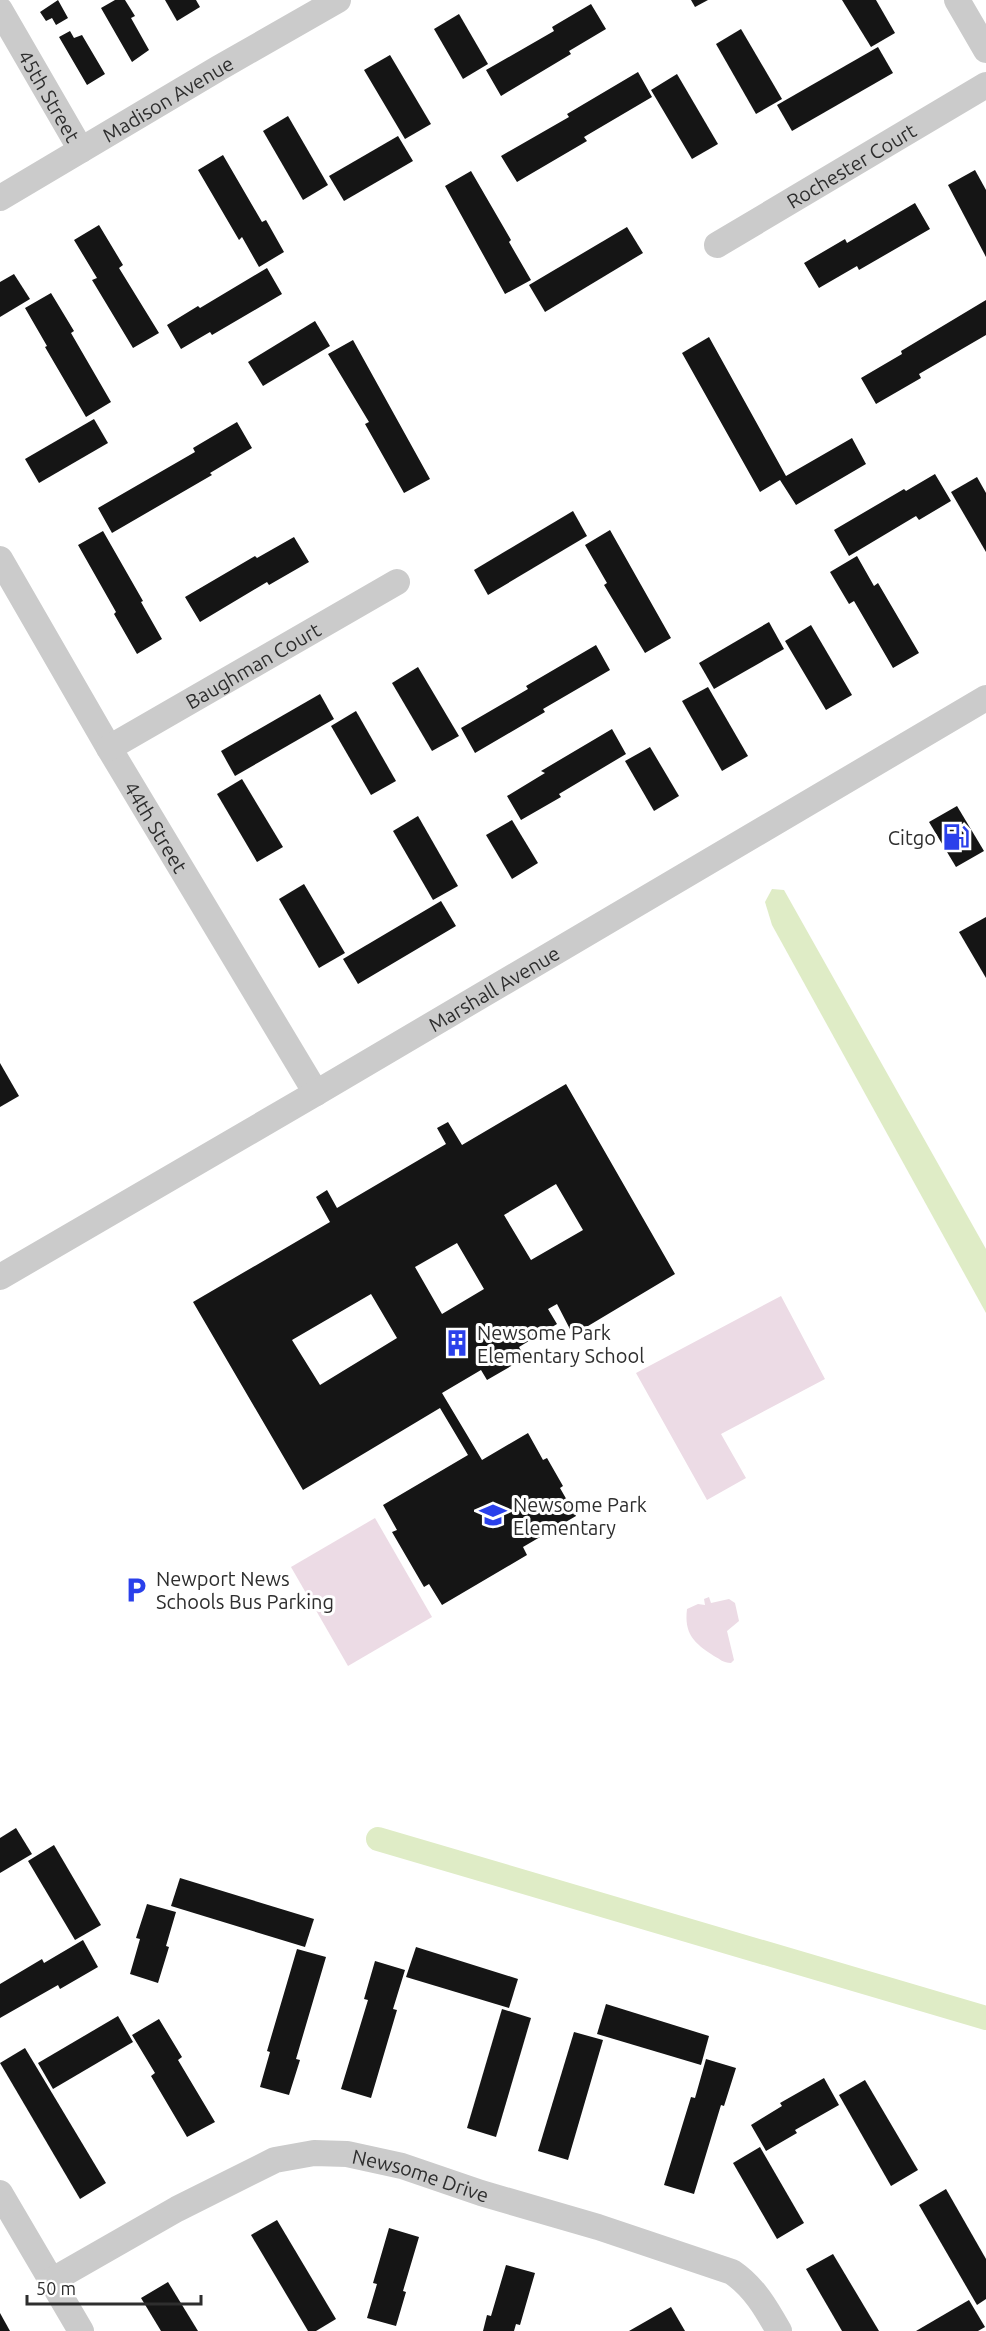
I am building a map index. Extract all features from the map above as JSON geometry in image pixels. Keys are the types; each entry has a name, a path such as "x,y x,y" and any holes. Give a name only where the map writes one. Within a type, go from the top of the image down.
{"street":[{"path":"957,0 986,50"},
{"name":"Madison Avenue","path":"0,198 327,2"},
{"name":"45th Street","path":"0,10 81,150"},
{"name":"Rochester Court","path":"717,245 986,86"},
{"name":"44th Street","path":"0,559 109,748 316,1094"},
{"name":"Baughman Court","path":"109,748 397,582"},
{"name":"Marshall Avenue","path":"0,1277 316,1094 986,698"},
{"name":"Newsome Drive","path":"51,2281 177,2210 275,2160 314,2153 347,2154 402,2166 481,2193 598,2227 732,2272 748,2283 778,2331"},
{"path":"0,2193 81,2331"}],"shaded area":[{"path":"772,889 784,890 986,1249 986,1313 772,925 765,902"},
{"path":"781,1296 825,1379 721,1434 746,1478 707,1500 636,1373"},
{"path":"375,1518 432,1617 348,1666 291,1567"},
{"path":"709,1597 711,1603 729,1599 735,1603 739,1621 727,1631 734,1660 731,1663 724,1662 696,1642 687,1625 687,1609 698,1604 705,1605 704,1599"}],"building":[{"path":"58,0 68,18 56,25 52,18 46,21 40,12"},
{"path":"115,0 125,0 135,16 131,18 149,50 132,62 101,8"},
{"path":"165,0 196,0 200,7 177,21"},
{"path":"691,0 708,0 695,7"},
{"path":"842,0 876,0 895,33 871,47"},
{"path":"591,4 606,29 569,51 571,54 501,96 486,70 554,31 552,27"},
{"path":"459,14 488,64 463,79 434,29"},
{"path":"741,29 782,99 756,114 716,44"},
{"path":"70,31 74,38 82,35 105,74 87,85 59,37"},
{"path":"878,47 893,73 792,131 777,105"},
{"path":"390,55 431,124 405,139 364,70"},
{"path":"638,72 652,97 584,137 587,141 517,182 501,156 569,117 567,114"},
{"path":"677,74 718,144 692,159 651,90"},
{"path":"288,116 328,185 303,200 263,131"},
{"path":"398,136 413,161 344,201 329,176"},
{"path":"223,155 262,222 266,220 284,252 259,267 242,237 239,240 198,170"},
{"path":"975,170 986,190 986,257 948,185"},
{"path":"471,171 531,280 505,294 445,186"},
{"path":"915,203 930,229 859,270 857,266 819,288 804,263 845,239 847,243"},
{"path":"99,225 123,265 119,268 159,333 133,348 92,280 97,278 74,240"},
{"path":"627,227 643,253 545,312 529,285"},
{"path":"267,268 282,294 212,335 210,332 181,349 167,325"},
{"path":"14,274 30,299 0,317 0,282"},
{"path":"51,293 74,331 71,333 111,402 86,417 25,308"},
{"path":"986,300 986,335 919,374 921,378 876,404 861,378"},
{"path":"315,321 330,346 263,386 248,362"},
{"path":"709,337 786,476 852,438 866,464 796,505 780,480 760,492 682,353"},
{"path":"353,340 430,479 404,493 365,424 369,422 328,354"},
{"path":"94,419 108,443 39,483 25,459"},
{"path":"237,422 252,448 210,473 212,475 112,533 98,508 195,452 193,448"},
{"path":"935,474 951,501 919,520 916,516 849,556 834,530 904,489 906,491"},
{"path":"977,477 986,493 986,552 951,492"},
{"path":"573,511 587,536 488,595 474,570"},
{"path":"610,530 671,638 645,653 604,585 607,583 585,545"},
{"path":"103,531 162,639 137,654 78,545"},
{"path":"294,537 309,562 269,585 267,582 200,622 185,597 255,556 257,558"},
{"path":"857,556 874,586 878,583 919,653 893,668 854,601 849,604 830,572"},
{"path":"769,622 784,649 714,689 699,663"},
{"path":"811,625 852,695 826,710 785,641"},
{"path":"596,645 610,670 543,709 545,712 475,753 461,728 528,689 526,686"},
{"path":"418,667 459,736 432,751 392,683"},
{"path":"708,687 748,756 722,771 682,701"},
{"path":"320,694 334,719 235,776 221,751"},
{"path":"356,711 396,781 371,795 331,726"},
{"path":"612,729 626,754 559,794 561,797 521,820 507,796 545,773 541,771"},
{"path":"650,747 679,796 654,811 625,761"},
{"path":"242,779 283,847 257,862 217,794"},
{"name":"Citgo","path":"957,806 984,851 956,867 929,822"},
{"path":"418,816 458,886 433,900 393,831"},
{"path":"512,820 538,863 512,879 486,835"},
{"path":"304,884 345,953 319,968 279,899"},
{"path":"441,901 456,926 358,984 343,959"},
{"path":"986,917 986,978 959,932"},
{"path":"0,1063 19,1096 0,1107"},
{"name":"Newsome Park Elementary School","path":"566,1084 675,1274 573,1335 557,1304 548,1309 557,1324 519,1347 525,1358 487,1380 481,1370 442,1393 482,1460 528,1433 543,1460 547,1458 576,1516 523,1547 527,1555 442,1605 429,1584 424,1587 392,1532 397,1530 383,1505 468,1455 440,1408 303,1490 193,1302 330,1222 316,1197 327,1190 337,1208 446,1144 437,1128 448,1122 462,1145","holes":["556,1184 583,1230 531,1260 504,1215","457,1243 484,1289 442,1314 415,1267","371,1294 397,1338 320,1385 292,1340"]},
{"path":"16,1828 32,1854 0,1873 0,1838"},
{"path":"54,1845 101,1925 75,1940 28,1861"},
{"path":"180,1878 314,1919 305,1947 171,1906"},
{"path":"147,1904 176,1912 166,1946 169,1947 158,1983 130,1974 140,1939 136,1938"},
{"path":"83,1940 98,1967 60,1989 58,1985 0,2018 0,1984 42,1959 44,1963"},
{"path":"416,1947 518,1979 509,2008 406,1977"},
{"path":"297,1949 326,1957 296,2059 300,2060 289,2095 260,2087 270,2052 267,2051"},
{"path":"375,1961 405,1970 393,2009 397,2010 371,2098 341,2089 368,2000 364,1999"},
{"path":"606,2004 709,2036 701,2065 597,2034"},
{"path":"502,2009 531,2018 496,2137 467,2128"},
{"path":"118,2016 133,2042 53,2089 38,2063"},
{"path":"159,2019 182,2057 178,2060 215,2122 187,2137 151,2076 155,2073 132,2035"},
{"path":"574,2032 603,2040 568,2160 538,2151"},
{"path":"25,2048 106,2183 80,2199 0,2063"},
{"path":"706,2059 736,2068 724,2106 721,2105 694,2194 664,2185 691,2097 695,2098"},
{"path":"824,2078 839,2105 795,2130 797,2133 766,2151 751,2125 782,2106 780,2103"},
{"path":"865,2080 918,2170 891,2186 839,2095"},
{"path":"760,2147 804,2223 777,2239 733,2163"},
{"path":"946,2189 986,2259 986,2299 977,2305 919,2205"},
{"path":"277,2220 336,2319 316,2331 308,2331 251,2235"},
{"path":"389,2228 419,2237 403,2291 406,2292 396,2326 367,2318 377,2284 373,2283"},
{"path":"833,2254 879,2331 842,2331 806,2269"},
{"path":"506,2265 535,2273 520,2325 516,2324 514,2331 483,2331 487,2315 491,2316"},
{"path":"168,2282 198,2331 161,2331 141,2298"},
{"path":"969,2300 985,2327 978,2331 916,2331"},
{"path":"671,2307 685,2331 629,2331"},
{"path":"0,2313 10,2331 0,2331"}],"waterway":[{"path":"378,1839 986,2018"}],"place":[{"name":"Citgo","path":"956,837"},
{"name":"Newsome Park Elementary School","path":"457,1343"},
{"name":"Newsome Park Elementary","path":"493,1515"},
{"name":"Newport News Schools Bus Parking","path":"136,1590"}]}
